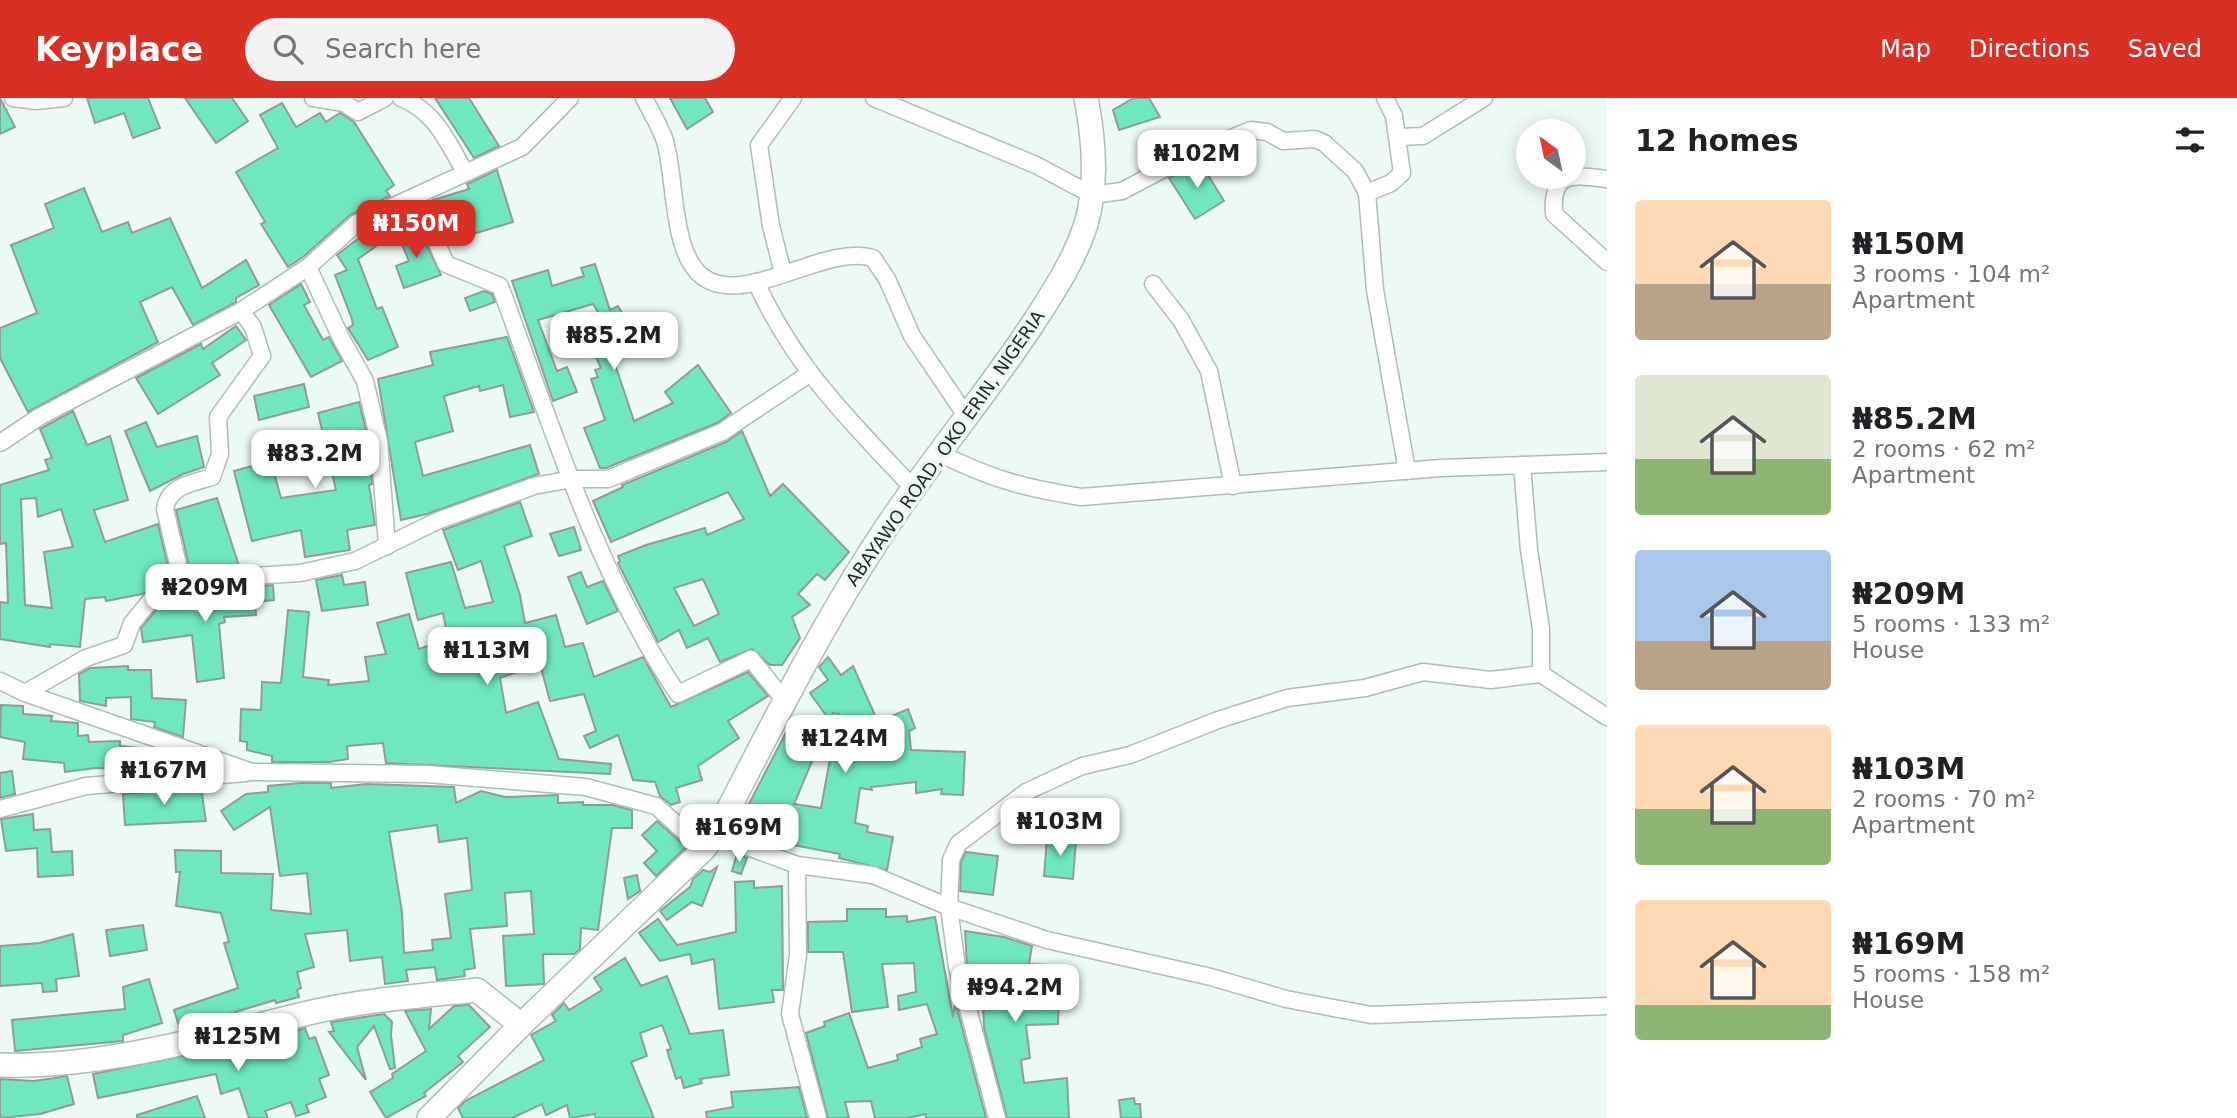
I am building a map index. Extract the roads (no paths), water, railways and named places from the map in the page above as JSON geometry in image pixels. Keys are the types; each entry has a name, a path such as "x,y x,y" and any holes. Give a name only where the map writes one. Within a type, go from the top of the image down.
{"street":[{"path":"13,98 64,98"},
{"path":"313,98 344,103 358,112 386,98"},
{"path":"401,98 422,107 435,121 465,172"},
{"path":"0,443 39,417 241,312 308,267 358,223 522,148 570,98"},
{"path":"644,98 664,139 674,186 681,242 698,274 712,284 756,282 853,257 873,258 887,279 912,335 967,417"},
{"path":"783,273 771,226 759,145 793,98"},
{"path":"874,98 1036,165 1092,195 1122,191 1192,154 1251,130 1267,132 1283,142 1315,139 1324,143 1355,170 1367,193 1375,290 1407,471"},
{"name":"ABAYAWO ROAD, OKO ERIN, NIGERIA","path":"429,1118 709,842 845,591 1061,279 1086,225 1092,195 1093,134 1086,98"},
{"path":"1367,193 1399,178 1402,166 1394,116 1385,98"},
{"path":"1398,137 1423,136 1479,99"},
{"path":"1607,179 1566,177 1557,184 1553,197 1554,214 1607,262"},
{"path":"416,196 446,264 500,286 572,479 633,622 678,694 751,659 785,701"},
{"path":"308,267 342,340 365,381 379,441 387,546"},
{"path":"756,282 773,320 809,374 914,489"},
{"path":"1153,284 1181,320 1209,371 1233,486"},
{"path":"184,590 166,509 167,498 174,490 212,477 220,454 218,417 262,356 253,327 241,312"},
{"path":"25,693 86,659 124,645 132,623 151,600 238,577 300,573 355,561 437,521 534,486 572,479 608,479 722,432 809,374"},
{"path":"939,453 984,475 1032,489 1081,497 1407,471 1607,462"},
{"path":"1522,465 1529,550 1541,629 1541,674"},
{"path":"997,1118 957,967 949,907 951,859 958,844 1026,792 1061,774 1130,755 1287,698 1364,688 1423,672 1491,680 1541,674 1607,717"},
{"path":"0,681 25,693 252,772"},
{"path":"0,809 86,786 252,772 428,774 586,786 656,806 709,842 797,865 873,875 949,907 1046,940 1211,977 1286,999 1371,1015 1607,1006"},
{"path":"797,865 798,955 790,1014 818,1118"},
{"path":"0,1065 47,1066 237,1033 311,1013 477,990 521,1025"}]}
